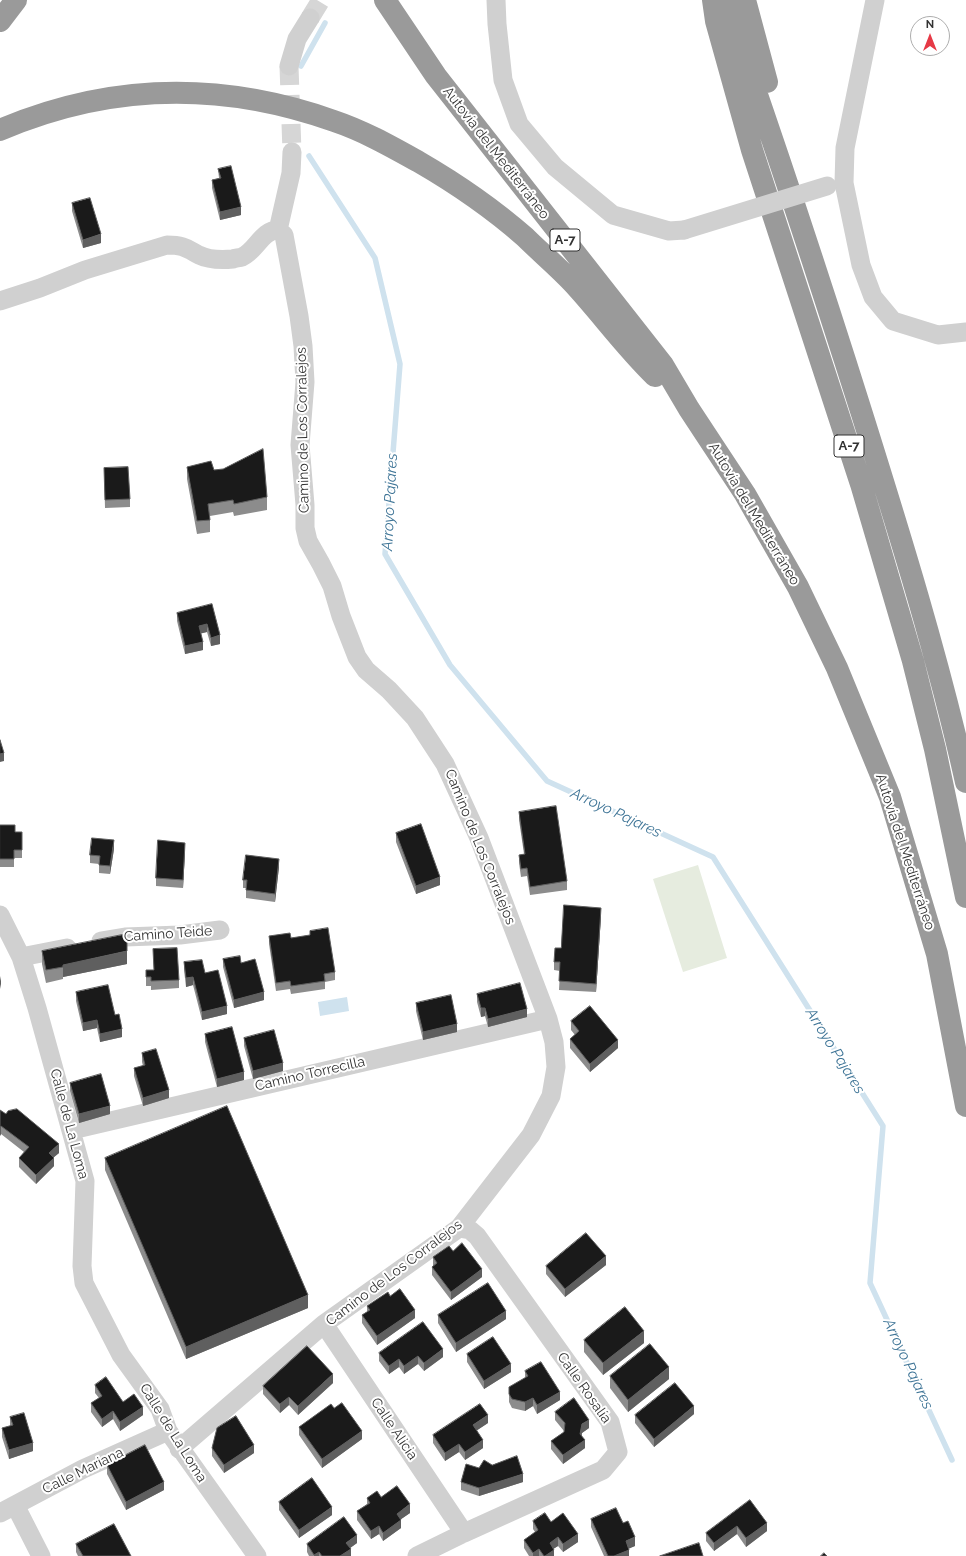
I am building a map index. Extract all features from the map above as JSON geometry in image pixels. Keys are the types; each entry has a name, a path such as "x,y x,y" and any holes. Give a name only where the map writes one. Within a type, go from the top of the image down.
{"highway":[{"path":"0,22 16,0"},
{"name":"Autovía del Mediterráneo","path":"385,0 436,76 663,365 689,409 745,494 798,587 837,668 890,797 937,954 966,1106"},
{"name":"A-7","path":"713,0 716,22 752,150 861,484 911,654 935,749 966,897"},
{"path":"722,0 730,16 779,158 906,552 949,707 966,782"},
{"path":"745,0 774,110 779,158"},
{"path":"0,130 30,117 86,101 141,94 192,92 241,97 286,107 335,121 386,144 437,172 484,204 523,236 571,281 651,373 689,409"}],"street":[{"path":"496,0 503,80 519,124 555,167 613,215 669,231 684,230 835,185"},
{"path":"875,0 845,148 835,185 872,297 893,321 938,335 966,332"},
{"path":"289,66 297,39 310,18"},
{"path":"0,301 40,288 85,270 167,245 178,245 189,248 200,256 213,259 226,260 242,257 270,231 278,230 292,173 292,152"},
{"name":"Camino de Los Corralejos","path":"179,1449 324,1324 459,1228 531,1135 551,1096 556,1068 554,1042 548,1019 479,838 446,764 415,718 389,690 366,670 357,656 341,616 332,586 308,541 305,528 305,505 300,445 305,382 303,346 286,242 284,235 278,230"},
{"name":"Calle de La Loma","path":"0,915 22,957 72,1130 85,1181 82,1266 84,1283 121,1355 160,1409 168,1431 179,1449 257,1556"},
{"name":"Camino Teide","path":"22,957 125,937 180,935 220,930"},
{"name":"Camino Torrecilla","path":"72,1130 548,1019"},
{"name":"Calle Rosalía","path":"417,1556 603,1470 618,1452 610,1422 476,1236 470,1230 459,1228"},
{"name":"Calle Alicia","path":"324,1324 464,1533"},
{"name":"Calle Mariana","path":"7,1509 83,1469 168,1431"},
{"path":"7,1509 41,1556"}],"shaded area":[{"path":"698,865 727,958 683,972 653,879"}],"water":[{"path":"347,997 349,1011 320,1016 318,1002"}],"building":[{"path":"231,166 241,207 220,212 212,180 221,178 218,169"},
{"path":"90,198 101,234 83,240 72,203"},
{"path":"263,449 267,497 234,504 233,500 208,504 210,520 197,521 187,467 211,461 214,470 223,469"},
{"path":"128,467 130,499 105,500 104,468"},
{"path":"212,604 220,635 211,638 207,624 199,626 203,642 185,646 177,613"},
{"path":"0,740 4,753 0,754"},
{"path":"556,806 567,881 530,887 527,868 521,869 519,855 525,854 519,812"},
{"path":"421,824 440,877 416,886 396,833"},
{"path":"0,825 15,825 15,832 22,832 22,850 14,850 14,859 0,859"},
{"path":"92,838 114,840 110,866 99,865 100,856 90,855"},
{"path":"158,840 185,843 183,880 156,878"},
{"path":"246,855 279,859 275,894 246,890 247,880 243,880"},
{"path":"564,905 601,908 596,984 559,981 560,962 554,962 555,948 561,948"},
{"path":"328,928 335,972 324,974 325,981 291,986 290,981 276,983 269,936 290,933 291,938 310,935 310,931"},
{"path":"127,934 127,951 46,970 42,951"},
{"path":"177,948 179,980 151,981 151,977 146,977 146,970 154,970 153,949"},
{"path":"240,956 241,963 255,959 264,992 234,1000 223,959"},
{"path":"202,960 205,973 218,970 227,1006 202,1012 193,977 186,978 184,962"},
{"path":"520,983 527,1009 488,1019 485,1008 481,1008 477,994"},
{"path":"108,985 115,1015 119,1014 122,1029 100,1034 97,1020 83,1023 76,992"},
{"path":"451,995 457,1024 423,1032 416,1003"},
{"path":"590,1006 618,1040 590,1064 570,1039 579,1031 571,1021"},
{"path":"232,1027 244,1072 217,1079 205,1034"},
{"path":"274,1030 283,1063 253,1071 244,1038"},
{"path":"156,1049 169,1090 143,1098 134,1068 145,1065 142,1053"},
{"path":"101,1074 110,1106 79,1114 70,1083"},
{"path":"227,1106 308,1295 186,1347 105,1158"},
{"path":"17,1109 59,1144 49,1153 54,1158 36,1175 19,1158 29,1147 1,1126 0,1128 0,1110 6,1114 8,1111"},
{"path":"586,1233 606,1256 565,1289 546,1266"},
{"path":"462,1243 482,1269 451,1292 432,1267 437,1263 433,1257 449,1246 453,1251"},
{"path":"488,1283 506,1311 456,1343 438,1315"},
{"path":"400,1289 415,1310 377,1336 362,1315 370,1310 367,1306 388,1292 390,1296"},
{"path":"625,1307 644,1331 603,1363 584,1340"},
{"path":"423,1322 443,1349 424,1363 418,1356 404,1366 399,1359 389,1366 379,1353"},
{"path":"493,1337 511,1364 484,1381 467,1354"},
{"path":"650,1344 669,1367 628,1400 610,1376"},
{"path":"307,1346 333,1374 298,1406 289,1397 280,1404 263,1386"},
{"path":"541,1362 560,1392 537,1405 533,1398 525,1402 512,1399 509,1394 509,1387 528,1376 525,1371"},
{"path":"106,1377 123,1402 134,1394 143,1407 120,1422 113,1411 102,1419 91,1403 102,1396 95,1385"},
{"path":"675,1383 694,1406 654,1439 635,1415"},
{"path":"574,1398 589,1420 582,1424 580,1434 585,1440 563,1455 551,1441 564,1432 565,1423 555,1412"},
{"path":"342,1403 362,1431 322,1459 299,1427 331,1404 334,1408"},
{"path":"480,1404 488,1415 473,1425 483,1440 465,1452 459,1444 445,1453 433,1435"},
{"path":"24,1413 33,1443 9,1450 2,1428 13,1425 10,1417"},
{"path":"236,1416 254,1445 224,1465 212,1448 217,1428"},
{"path":"145,1445 164,1482 126,1502 107,1465"},
{"path":"517,1456 523,1474 479,1488 461,1482 466,1464 479,1468 484,1460 492,1465"},
{"path":"312,1478 332,1507 299,1530 279,1502"},
{"path":"397,1486 410,1504 397,1514 401,1520 383,1533 379,1526 371,1531 357,1511 370,1503 367,1498 377,1491 381,1497"},
{"path":"750,1500 767,1523 746,1538 737,1526 714,1543 706,1533"},
{"path":"616,1508 623,1523 628,1521 635,1537 626,1541 629,1550 614,1556 608,1556 591,1519"},
{"path":"545,1513 551,1522 563,1513 578,1534 563,1544 558,1537 550,1543 554,1550 544,1556 539,1549 533,1553 524,1540 538,1530 533,1521"},
{"path":"344,1517 357,1535 346,1543 351,1549 340,1556 322,1556 319,1552 314,1555 307,1544"},
{"path":"114,1524 131,1556 83,1556 76,1544"},
{"path":"699,1543 703,1556 660,1556"}],"waterway":[{"name":"Arroyo Pajares","path":"301,66 325,23"},
{"name":"Arroyo Pajares","path":"309,156 375,258 400,364 385,554 450,665 547,781 713,857 883,1126 870,1283 952,1460"}],"tunnel":[{"path":"310,18 321,0"},
{"path":"289,66 292,152"}]}
